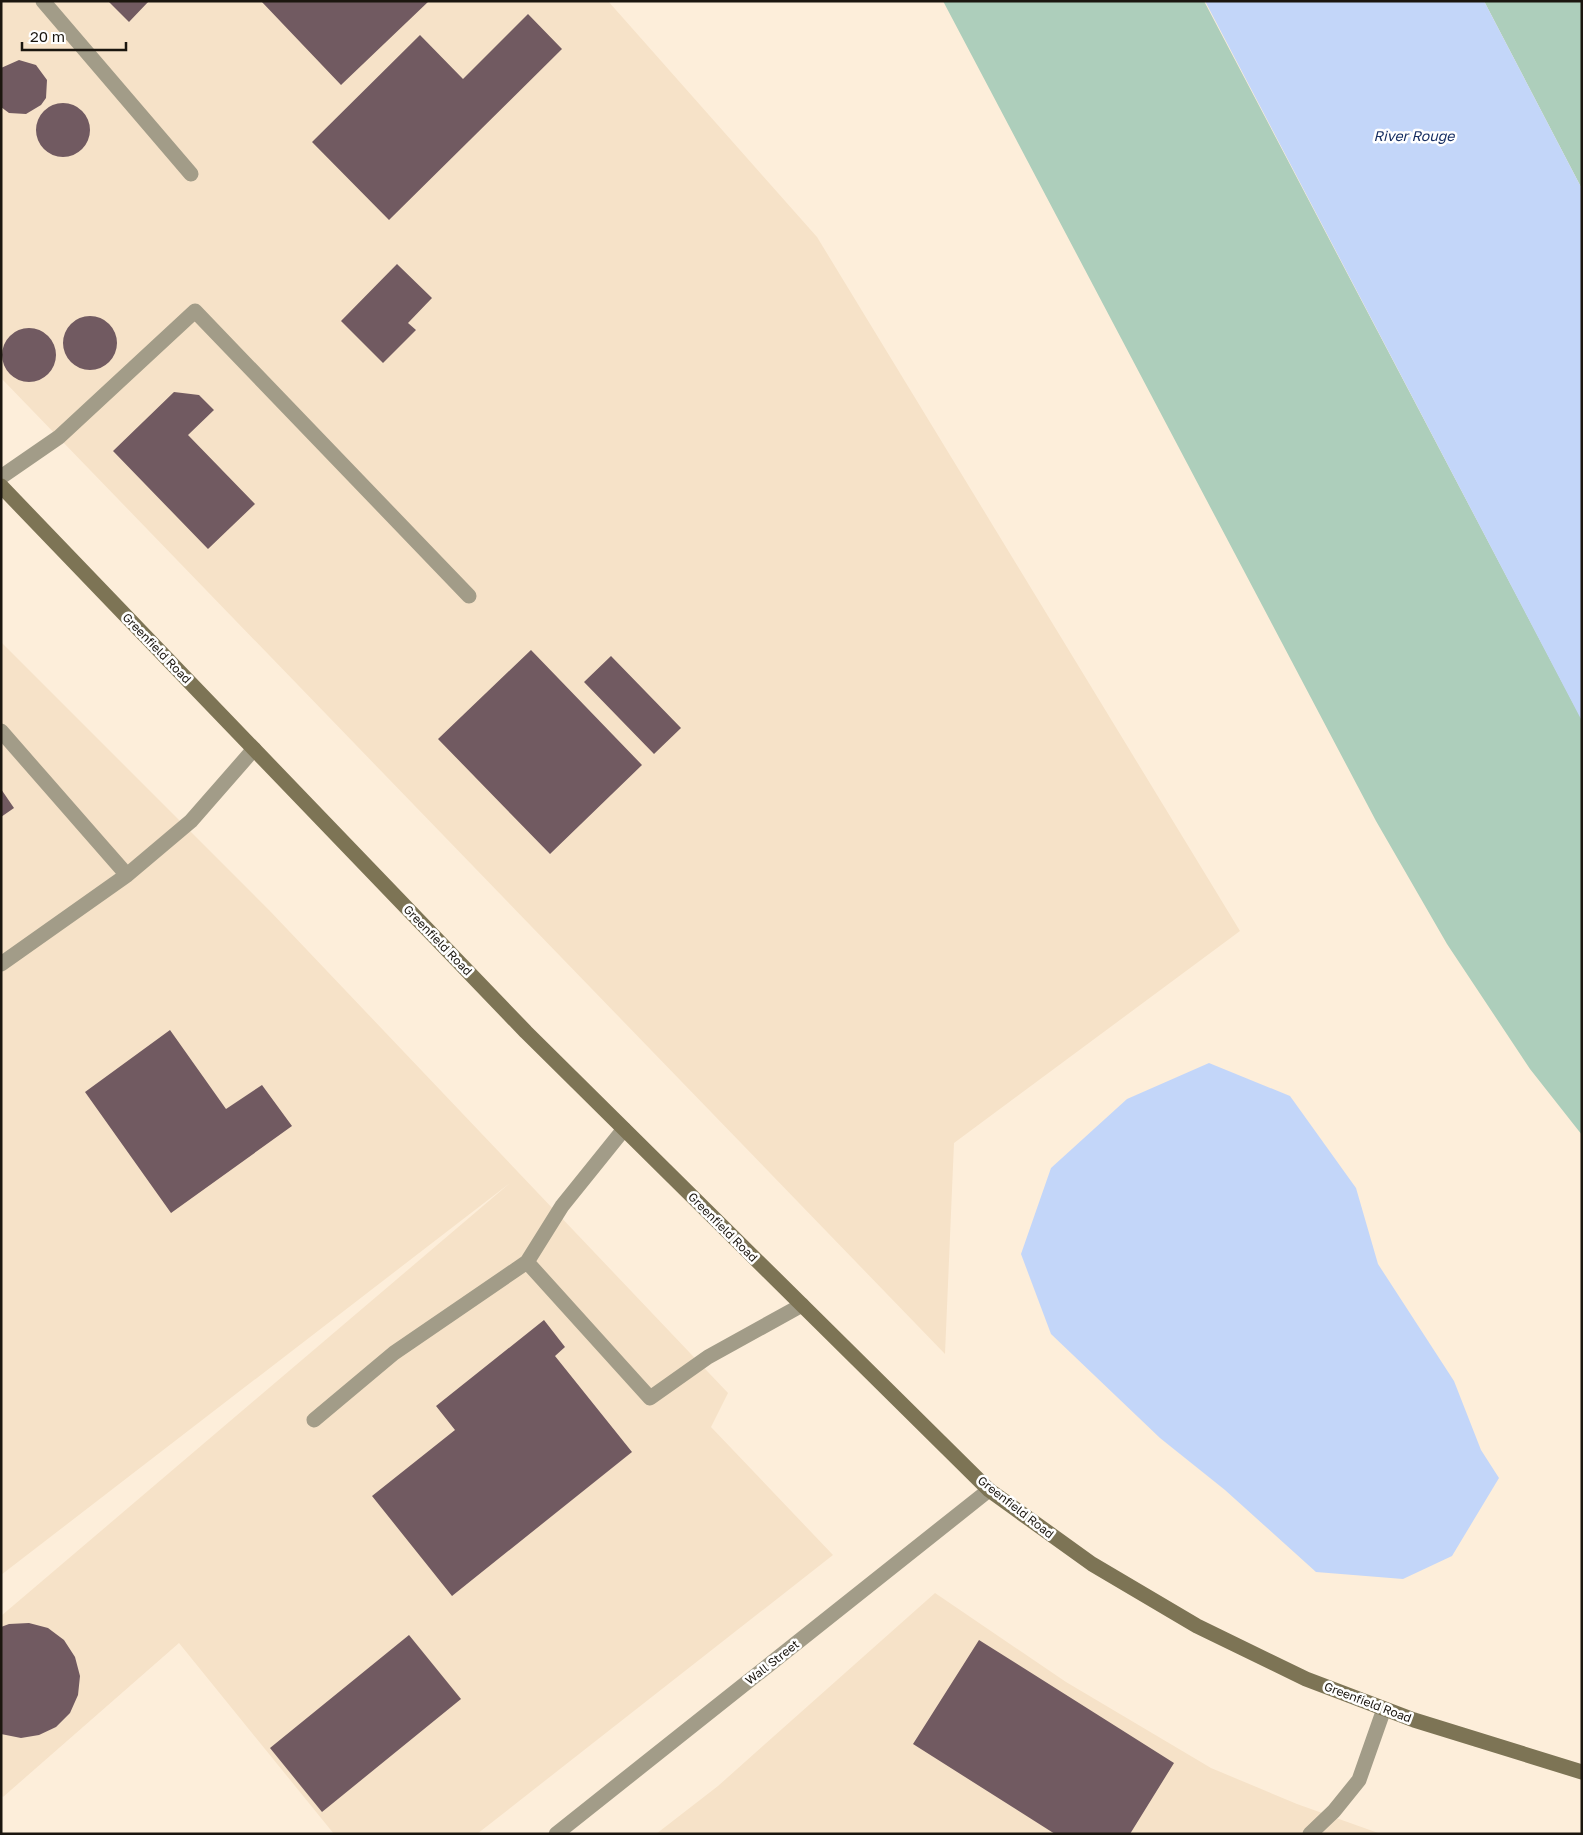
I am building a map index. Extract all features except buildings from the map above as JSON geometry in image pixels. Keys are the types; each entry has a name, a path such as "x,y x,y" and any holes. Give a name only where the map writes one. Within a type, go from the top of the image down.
{"main road":[{"name":"Greenfield Road","path":"2,486 526,1032 989,1490 1092,1564 1197,1626 1306,1679 1414,1720 1582,1772"}],"street":[{"path":"42,1 191,174"},
{"path":"2,486 59,437 195,311 469,596"},
{"path":"1,731 127,875"},
{"path":"1,964 127,875 191,821 254,749"},
{"path":"314,1420 394,1353 527,1262 562,1206 624,1128"},
{"path":"527,1262 650,1398 708,1357 802,1305"},
{"name":"Wall Street","path":"556,1834 989,1490"},
{"path":"1310,1834 1334,1811 1358,1780 1384,1709"}],"shaded area":[{"path":"1,1 608,1 817,237 1240,931 954,1143 945,1354 1,378"},
{"path":"1,642 269,910 728,1393 711,1427 833,1555 477,1834 334,1834 179,1643 3,1797 1,1795 1,1616 510,1183 1,1575"},
{"path":"935,1593 1066,1682 1211,1768 1297,1804 1381,1834 656,1834 718,1786"}],"green space":[{"path":"943,1 1204,1 1582,720 1582,1135 1530,1069 1447,944 1376,821"},
{"path":"1484,1 1582,1 1582,189"}],"water":[{"name":"River Rouge","path":"1205,1 1484,1 1582,189 1582,721"},
{"path":"1209,1063 1290,1096 1356,1188 1378,1264 1454,1381 1481,1450 1499,1478 1452,1556 1403,1579 1316,1572 1225,1490 1160,1438 1051,1334 1021,1254 1051,1168 1127,1099"}]}
